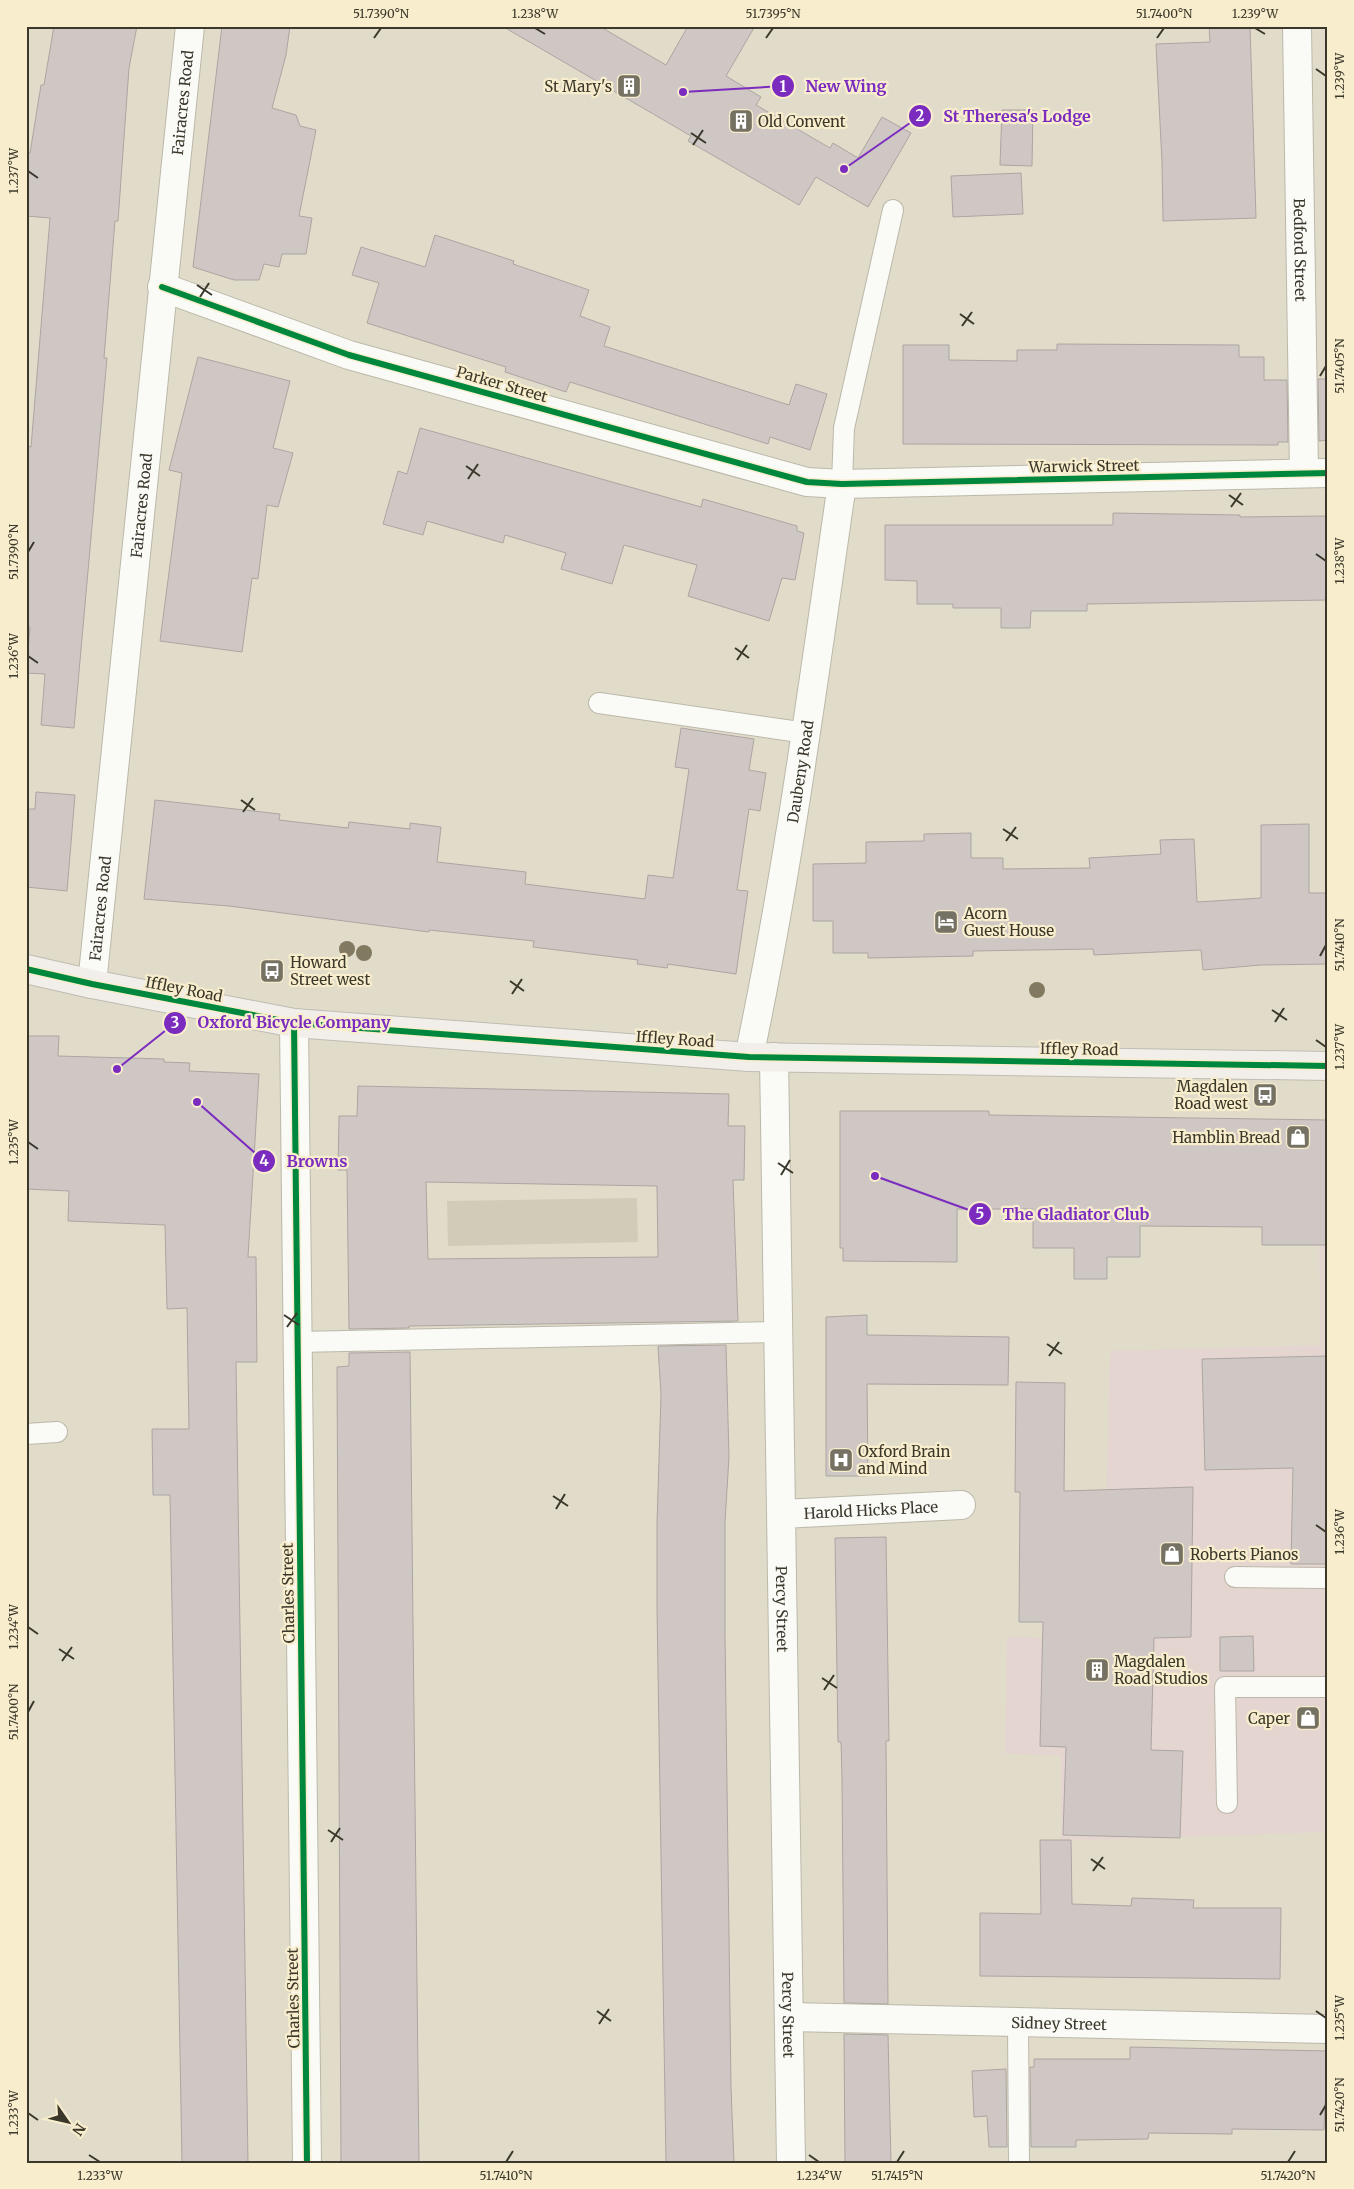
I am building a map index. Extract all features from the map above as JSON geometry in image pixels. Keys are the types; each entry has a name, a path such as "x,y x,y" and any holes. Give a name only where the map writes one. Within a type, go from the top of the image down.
{"main road":[{"name":"Iffley Road","path":"26,969 92,984 294,1023 762,1057 1328,1066"}],"street":[{"name":"Fairacres Road","path":"92,984 190,26"},
{"name":"Bedford Street","path":"1297,26 1316,473"},
{"name":"Parker Street","path":"162,287 349,355 807,482 842,484"},
{"name":"Warwick Street","path":"842,484 1316,473"},
{"name":"Daubeny Road","path":"762,1057 767,969 806,733 842,484"},
{"name":"Charles Street","path":"294,1023 307,2163"},
{"name":"Percy Street","path":"762,1057 778,1332 791,2163"},
{"name":"Harold Hicks Place","path":"782,1514 961,1505"},
{"name":"Sidney Street","path":"790,2017 1328,2029"}],"lane":[{"path":"842,484 844,428 893,210"},
{"path":"599,703 806,733"},
{"path":"298,1342 778,1332"},
{"path":"26,1434 57,1432"},
{"path":"1235,1577 1328,1578"},
{"path":"1227,1803 1225,1687 1328,1687"},
{"path":"1018,2022 1019,2163"}],"shaded area":[{"path":"637,1198 638,1242 448,1246 447,1201"},
{"path":"1328,1210 1328,1832 1061,1841 1061,1755 1005,1754 1007,1637 1103,1639 1110,1351 1320,1345 1319,1234"}],"building":[{"path":"54,26 137,26 129,68 118,221 115,221 104,358 107,358 74,728 41,725 45,674 26,673 30,627 26,626 26,446 31,447 50,218 26,216 26,152 30,153 41,85 44,85"},
{"path":"222,26 290,26 286,55 272,108 296,115 300,126 316,130 299,216 312,218 306,254 282,254 279,267 264,264 259,280 234,280 193,267"},
{"path":"502,26 599,26 666,65 688,26 755,26 726,76 761,97 756,105 830,148 833,143 858,158 882,117 911,133 868,207 816,177 799,205 688,141 691,136"},
{"path":"1209,26 1250,26 1256,218 1163,221 1156,44 1210,42"},
{"path":"1002,110 1033,110 1032,166 1000,165"},
{"path":"1021,173 1023,214 953,217 951,176"},
{"path":"435,235 514,261 513,264 589,290 580,316 610,327 604,346 789,405 796,384 827,394 810,450 770,437 768,444 570,382 566,392 505,372 506,367 367,323 379,283 352,275 361,247 425,267"},
{"path":"1057,344 1239,345 1239,357 1264,357 1264,380 1287,380 1288,442 1278,442 1278,445 903,444 903,345 949,345 949,360 1017,361 1017,350 1057,350"},
{"path":"198,357 290,381 273,448 293,453 278,507 267,505 258,579 252,578 242,652 160,641 182,473 169,470"},
{"path":"1318,379 1328,379 1328,440 1319,441"},
{"path":"420,428 701,507 703,499 797,526 797,531 804,533 795,580 782,578 769,621 688,596 697,565 624,545 612,584 561,569 566,553 505,535 503,543 427,521 423,535 383,524 398,471 407,474"},
{"path":"1113,513 1240,515 1240,517 1328,516 1328,600 1087,604 1087,611 1031,611 1030,628 1001,628 1001,608 953,608 953,604 917,604 917,581 885,580 885,525 1113,525"},
{"path":"681,728 754,739 749,770 766,773 760,811 749,809 737,890 748,891 736,974 668,964 667,968 637,964 638,960 533,947 534,941 429,930 429,932 229,906 144,899 155,800 280,814 279,820 348,828 349,822 410,829 410,823 441,827 437,862 526,872 525,884 645,899 648,875 673,878 689,769 675,767"},
{"path":"36,792 75,795 67,891 26,887 26,809 35,809"},
{"path":"1309,824 1309,893 1328,893 1328,964 1261,965 1203,970 1201,950 1094,955 1093,949 973,951 973,956 868,958 868,953 833,953 833,921 813,921 813,864 866,863 866,842 924,841 924,834 971,833 971,858 1003,858 1003,869 1090,868 1089,858 1161,854 1160,840 1194,839 1197,902 1261,898 1261,825"},
{"path":"26,1036 59,1036 58,1056 164,1059 164,1062 190,1063 189,1071 259,1074 248,1257 256,1257 257,1362 236,1362 248,2163 182,2163 170,1495 153,1495 152,1429 189,1429 187,1308 167,1309 165,1225 68,1221 69,1191 26,1189"},
{"path":"358,1086 729,1094 728,1126 745,1126 744,1180 733,1180 738,1321 409,1326 409,1328 349,1329 347,1170 338,1170 339,1116 357,1116","holes":["426,1182 657,1186 658,1257 428,1259"]},
{"path":"840,1111 989,1111 989,1115 1328,1120 1328,1245 1262,1245 1262,1227 1140,1226 1140,1257 1107,1257 1107,1279 1074,1279 1074,1248 1033,1248 1033,1209 957,1209 957,1262 843,1261 843,1248 840,1248"},
{"path":"867,1315 867,1335 1009,1337 1008,1385 867,1384 868,1476 826,1476 826,1317"},
{"path":"726,1345 729,1457 725,1522 725,1635 731,2088 734,2163 666,2163 657,1609 657,1523 661,1395 658,1346"},
{"path":"410,1352 419,2163 341,2163 337,1367 349,1366 349,1353"},
{"path":"1328,1356 1328,1564 1291,1564 1293,1468 1205,1470 1202,1359"},
{"path":"1016,1382 1065,1383 1064,1491 1193,1487 1191,1637 1154,1638 1151,1750 1183,1751 1180,1838 1063,1835 1066,1747 1040,1746 1043,1622 1019,1622 1020,1492 1015,1492"},
{"path":"886,1537 889,1741 886,1741 888,2004 844,2003 842,1778 841,1742 838,1742 835,1538"},
{"path":"1253,1636 1254,1671 1220,1671 1220,1637"},
{"path":"1040,1840 1071,1840 1072,1904 1131,1906 1132,1898 1194,1900 1193,1908 1281,1908 1280,1979 980,1976 980,1913 1041,1914"},
{"path":"844,2034 888,2035 891,2163 845,2163"},
{"path":"1130,2047 1328,2051 1328,2103 1325,2103 1324,2130 1232,2129 1232,2134 1149,2133 1148,2139 1076,2140 1076,2147 1031,2147 1030,2067 1034,2067 1034,2059 1130,2059"},
{"path":"1006,2069 1007,2147 989,2147 987,2116 974,2117 972,2071"}],"cycle path":[{"path":"162,287 349,355 807,482 842,484 1328,473"},
{"path":"26,969 92,984 294,1023 749,1057 1328,1066"},
{"path":"294,1023 307,2163"}],"place":[{"name":"St Mary's","path":"629,86"},
{"name":"New Wing","path":"683,92"},
{"name":"Old Convent","path":"741,121"},
{"name":"St Theresa's Lodge","path":"844,169"},
{"name":"Acorn Guest House","path":"946,922"},
{"name":"Howard Street west","path":"272,971"},
{"name":"Oxford Bicycle Company","path":"117,1069"},
{"name":"Magdalen Road west","path":"1265,1095"},
{"name":"Browns","path":"197,1102"},
{"name":"Hamblin Bread","path":"1298,1137"},
{"name":"The Gladiator Club","path":"875,1176"},
{"name":"Oxford Brain and Mind","path":"841,1460"},
{"name":"Roberts Pianos","path":"1172,1554"},
{"name":"Magdalen Road Studios","path":"1097,1670"},
{"name":"Caper","path":"1308,1718"}]}
